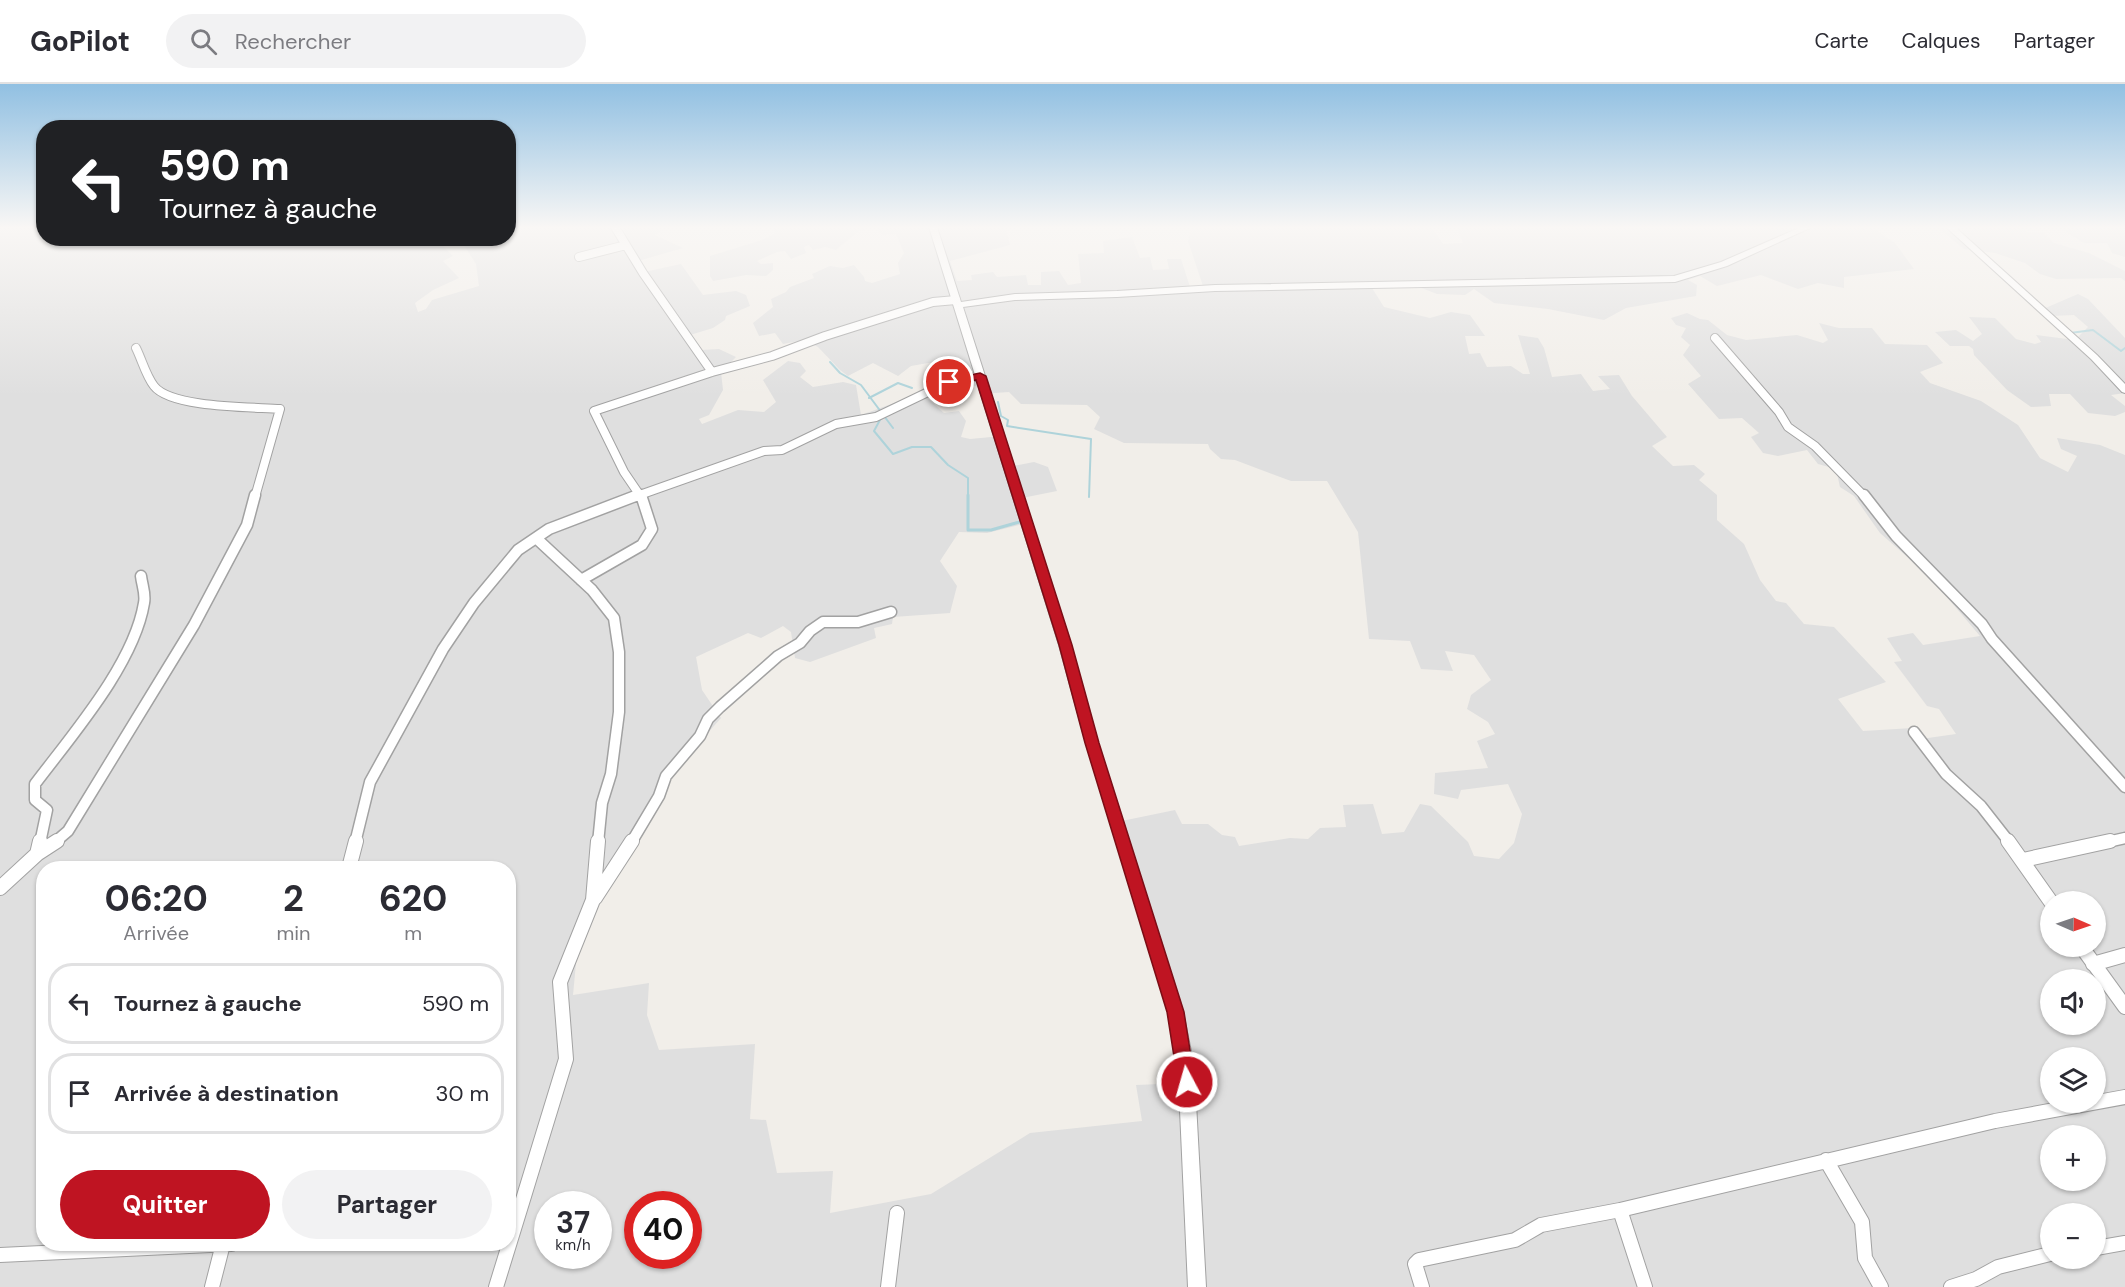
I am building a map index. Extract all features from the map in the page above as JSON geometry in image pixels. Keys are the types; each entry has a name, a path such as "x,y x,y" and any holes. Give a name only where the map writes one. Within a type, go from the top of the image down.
{"street":[{"path":"652,283 712,372"},
{"path":"951,283 1065,645 1092,743 1176,1012 1186,1066 1197,1287"},
{"path":"582,580 646,541 652,529 640,494 624,472 594,411 712,372 772,356 825,336 933,302 1215,288 1463,283"},
{"path":"2012,283 2094,357 2125,390"},
{"path":"1715,338 1779,412 1788,427 1815,446 1863,494 1896,536 1982,624 1992,639 2125,787"},
{"path":"0,888 68,831 194,625 247,525 280,409 187,402 166,397 150,379 136,348"},
{"path":"351,861 370,782 443,649 474,603 518,550 549,529 640,494 764,451 782,450 836,424 876,417 953,381 980,376"},
{"path":"536,538 592,590 616,622 620,673 619,712 611,774 602,804 593,900"},
{"path":"38,854 47,810 34,801 32,795 35,784 86,716 118,665 135,632 145,603 141,576"},
{"path":"516,1200 566,1059 561,982 593,900 659,796 666,776 700,736 708,719 778,656 800,643 810,631 824,622 858,622 891,612"},
{"path":"1914,732 1946,774 1977,802 2023,860 2044,891"},
{"path":"2023,860 2125,837"},
{"path":"2093,964 2125,955"},
{"path":"2088,957 2125,1007"},
{"path":"1422,1287 1415,1264 1419,1260 1515,1240 1541,1225 1620,1210 1991,1122 2125,1097"},
{"path":"1826,1160 1862,1222 1865,1258 1881,1287"},
{"path":"1620,1210 1645,1287"},
{"path":"888,1287 897,1213"},
{"path":"2106,1246 2125,1243"},
{"path":"0,1255 82,1251"},
{"path":"212,1287 223,1251"},
{"path":"496,1287 504,1251"},
{"path":"1951,1287 1976,1279 1998,1267 2040,1256"}],"shaded area":[{"path":"0,283 448,283 433,290 415,303 418,312 426,309 432,300 479,286 479,283 695,283 703,295 736,291 746,295 750,306 726,316 725,320 713,328 690,335 701,350 719,349 736,357 721,372 723,390 709,415 699,419 702,424 738,410 764,412 776,402 763,380 788,361 800,363 806,371 800,377 813,387 843,382 856,385 861,415 922,393 944,413 959,411 966,421 961,437 970,439 1002,436 1013,466 1034,462 1048,467 1057,491 1022,498 1031,522 987,533 959,532 940,561 957,586 950,613 893,617 892,624 874,628 876,638 810,662 795,658 791,632 783,626 761,638 748,633 696,657 702,690 721,718 669,777 660,802 642,836 596,904 577,953 573,995 649,983 647,1015 659,1050 755,1044 750,1119 766,1120 777,1173 833,1171 830,1213 931,1194 1030,1133 1142,1121 1136,1085 1185,1083 1179,1037 1112,823 1175,810 1182,824 1208,824 1222,835 1235,837 1239,846 1290,838 1308,839 1320,828 1346,827 1343,805 1373,804 1382,834 1404,832 1420,804 1431,806 1468,842 1474,856 1499,859 1514,843 1522,814 1508,784 1461,790 1458,799 1434,794 1435,773 1488,768 1477,741 1495,734 1488,722 1467,709 1471,695 1491,680 1474,655 1445,651 1453,671 1421,669 1410,641 1369,639 1358,532 1327,481 1291,481 1235,460 1221,459 1208,444 1124,443 1094,429 1100,417 1087,405 1021,404 1009,392 979,394 978,387 967,383 962,376 967,372 961,362 911,366 898,376 873,363 848,376 818,347 804,340 783,344 775,333 759,336 753,323 773,307 771,299 786,292 790,287 800,283 1041,285 1041,283 1067,283 1068,285 1189,283 1190,287 1203,286 1202,283 1694,283 1697,285 1696,296 1626,308 1604,320 1548,309 1494,303 1474,289 1465,295 1437,294 1419,287 1372,288 1384,307 1430,318 1451,312 1470,315 1485,336 1465,336 1469,354 1480,353 1487,367 1511,366 1523,374 1530,374 1518,335 1538,338 1544,348 1552,377 1581,374 1593,391 1610,389 1598,376 1619,375 1632,396 1667,437 1652,446 1673,466 1694,465 1705,474 1699,480 1717,495 1717,520 1744,544 1760,580 1776,601 1786,603 1804,624 1834,627 1886,682 1838,699 1863,731 1913,728 1921,739 1956,734 1939,709 1927,706 1894,662 1902,661 1887,638 1913,633 1923,645 1980,636 1929,576 1880,533 1854,496 1840,487 1836,469 1818,464 1807,450 1778,456 1763,453 1751,437 1759,433 1742,418 1719,419 1688,384 1701,376 1683,355 1690,345 1681,337 1686,328 1676,325 1671,318 1687,313 1708,320 1727,335 1746,340 1797,335 1823,343 1828,340 1819,323 1839,328 1872,328 1885,344 1927,345 1943,363 1920,372 1930,383 1981,401 2018,425 2040,458 2068,472 2077,456 2061,449 2057,438 2100,445 2125,455 2125,1287 0,1287"},
{"path":"1712,283 1728,283 1717,286"},
{"path":"1783,283 1818,283 1798,289"},
{"path":"1819,283 1844,283 1844,288"},
{"path":"2078,294 2088,299 2125,338 2125,393 2111,395 2125,406 2125,412 2115,416 2088,413 2070,394 2049,394 2051,406 2031,407 2007,390 1974,355 1973,349 1969,346 1950,346 1935,332 1956,330 1973,341 1982,334 1969,317 1995,318 2016,339 2035,344 2041,342 2036,335 2075,340 2088,327 2074,315 2052,316 2043,309"}],"waterway":[{"path":"2070,333 2093,330 2121,351 2125,348"},
{"path":"830,362 840,373 861,385 870,397"},
{"path":"870,397 898,383 912,388"},
{"path":"870,397 893,428"},
{"path":"998,402 1001,416 1008,420 1007,426 1091,439 1089,497"},
{"path":"881,418 874,431 893,454 912,447 931,447 948,465 968,478 968,530 991,530 1023,521"}],"route":[{"path":"949,382 980,376 1065,645 1092,743 1176,1012 1187,1082"}]}
